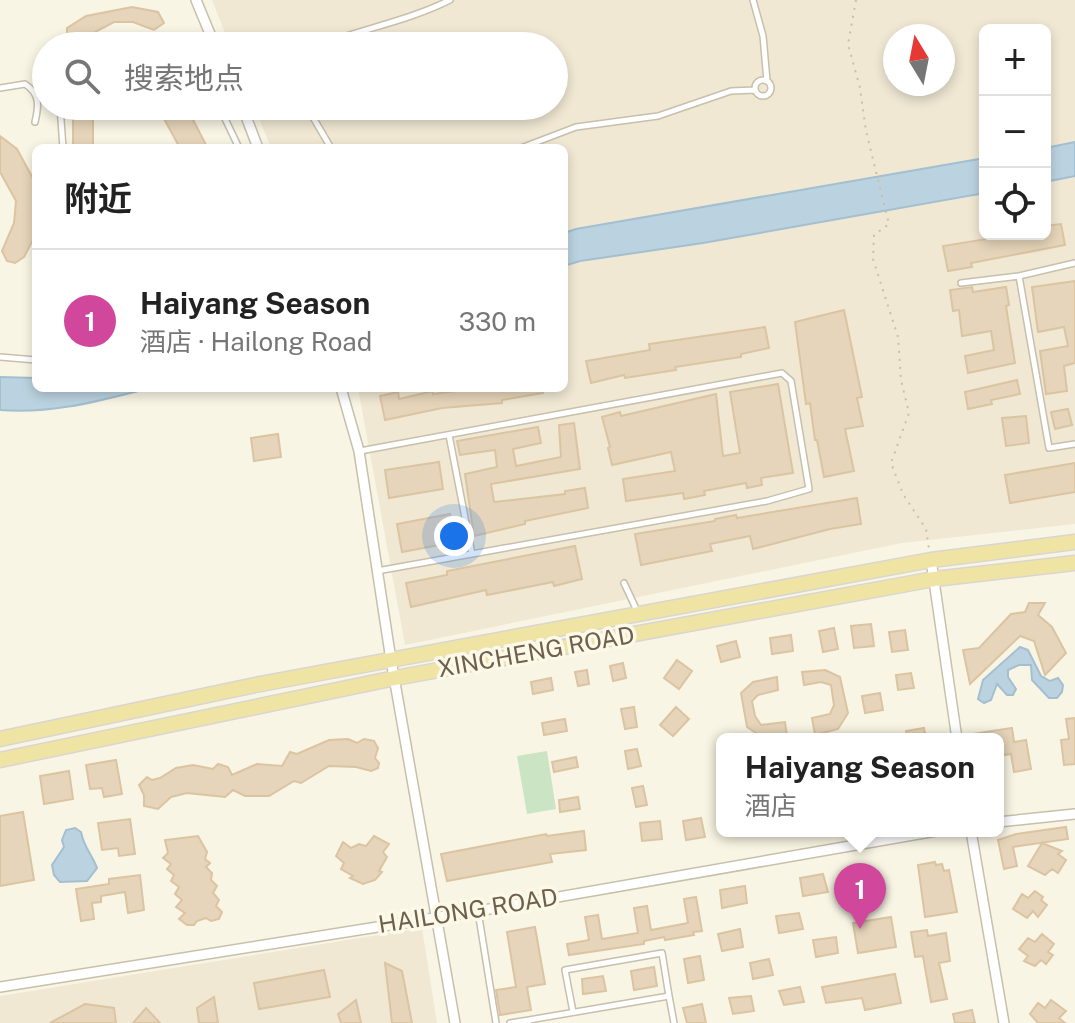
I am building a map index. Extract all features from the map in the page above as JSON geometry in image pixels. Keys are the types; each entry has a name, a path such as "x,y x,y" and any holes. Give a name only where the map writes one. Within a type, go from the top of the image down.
{"main road":[{"name":"XINCHENG ROAD","path":"0,739 255,685 931,560 1075,542"},
{"name":"XINCHENG ROAD","path":"0,760 395,678 934,579 1075,563"}],"street":[{"path":"196,0 209,32"},
{"path":"247,120 256,144"},
{"path":"342,392 359,451 391,660 455,1023"},
{"path":"931,560 956,733"},
{"path":"1004,821 1075,814"},
{"name":"HAILONG ROAD","path":"0,987 478,911 902,837"},
{"path":"972,837 1004,1023"}],"lane":[{"path":"356,32 421,15 450,0"},
{"path":"531,144 576,127 658,116 731,91 755,90 761,96 770,93 763,36 753,0"},
{"path":"755,90 759,81 767,81"},
{"path":"0,88 25,84 32,89"},
{"path":"61,120 63,144"},
{"path":"226,120 237,144"},
{"path":"315,120 329,144"},
{"path":"961,283 1019,276 1075,263"},
{"path":"1019,276 1049,448 1075,444"},
{"path":"0,357 32,360"},
{"path":"359,451 782,373 791,381 809,489 767,501 377,571"},
{"path":"449,435 472,554"},
{"path":"624,583 638,614"},
{"path":"478,911 496,1023"},
{"path":"573,1012 565,970 662,953 674,1023"},
{"path":"510,1023 669,996"}],"path":[{"path":"856,0 848,44 889,224 874,235 873,259 898,337 901,380 909,413 891,463 903,494 926,529 931,560"}],"shaded area":[{"path":"212,0 1075,0 1075,524 902,543 405,645 359,392 568,392 568,144 269,144 260,120 568,120 568,32 225,32"},
{"path":"422,928 437,1023 0,1023 0,996"}],"green space":[{"path":"547,751 556,809 527,814 517,756"}],"water":[{"path":"1075,142 1075,176 1051,181 1051,147"},
{"path":"979,159 979,194 703,243 568,265 568,232"},
{"path":"0,377 32,378 32,392 134,392 57,408 0,410"},
{"path":"1020,647 1028,650 1041,676 1050,681 1058,678 1063,685 1062,692 1057,698 1049,698 1032,680 1031,665 1019,665 1008,670 1008,677 1016,689 1013,695 1007,695 997,684 991,700 984,703 978,699 983,680"},
{"path":"75,828 81,832 97,868 87,881 60,882 54,875 52,865 64,847 62,840 66,830"}],"building":[{"path":"132,7 158,12 164,23 154,30 133,22 114,22 95,32 67,32 67,28 86,16"},
{"path":"73,120 93,120 93,144 73,144"},
{"path":"165,120 193,120 205,144 178,144"},
{"path":"0,136 17,149 32,177 32,242 24,257 15,263 7,261 2,251 14,223 16,201 0,172"},
{"path":"1061,224 1065,245 971,263 972,267 948,271 943,246 980,240 1051,240 1051,225"},
{"path":"1075,281 1075,363 1064,366 1067,391 1046,394 1040,351 1068,346 1064,327 1038,332 1032,287"},
{"path":"972,287 973,292 1006,287 1015,363 968,373 965,356 994,350 991,331 962,336 959,310 953,311 950,290"},
{"path":"844,310 862,397 857,398 863,426 845,429 854,471 824,477 810,403 806,404 795,322"},
{"path":"765,327 769,348 741,354 741,357 675,367 676,370 625,378 624,375 591,383 586,361 650,350 649,344"},
{"path":"1017,380 1020,394 968,409 965,392"},
{"path":"778,384 793,473 761,478 762,485 747,488 746,483 704,491 705,495 684,499 683,493 626,501 623,479 675,471 671,452 612,465 602,417 620,412 621,416 716,394 723,456 740,453 730,392"},
{"path":"398,392 399,399 429,392 543,393 502,400 502,403 442,408 385,420 380,396"},
{"path":"1068,409 1072,425 1055,429 1051,412"},
{"path":"1026,416 1029,443 1006,446 1002,418"},
{"path":"574,423 580,469 491,484 494,502 565,494 565,491 585,488 588,508 525,521 525,524 474,536 465,474 497,467 495,450 460,455 457,441 538,427 541,443 513,449 516,466 561,457 559,425"},
{"path":"278,434 281,457 254,461 251,438"},
{"path":"439,462 443,489 389,498 385,470"},
{"path":"1075,463 1075,492 1010,503 1005,475"},
{"path":"857,498 861,524 753,549 750,536 710,544 712,551 641,565 635,534 736,515 737,518"},
{"path":"450,514 455,542 402,552 397,524"},
{"path":"575,546 582,579 487,595 486,590 411,607 406,583 447,575 447,571"},
{"path":"1029,603 1045,603 1038,615 1052,627 1066,653 1045,675 1034,641 1020,636 970,684 963,650 979,648 1011,614 1025,612"},
{"path":"871,624 874,646 854,648 851,626"},
{"path":"834,628 838,649 823,652 819,631"},
{"path":"905,630 908,650 892,652 889,632"},
{"path":"791,635 793,651 772,654 770,638"},
{"path":"736,641 740,657 721,662 717,646"},
{"path":"677,660 692,671 679,689 664,678"},
{"path":"623,663 626,678 613,681 610,666"},
{"path":"587,670 589,684 578,686 575,672"},
{"path":"825,670 840,677 848,713 838,729 815,733 812,718 830,714 834,705 831,685 821,682 804,685 802,672"},
{"path":"911,673 914,688 898,690 896,675"},
{"path":"777,677 778,690 758,695 752,701 755,716 761,725 785,722 787,733 756,733 747,727 741,693 753,682"},
{"path":"551,678 553,690 533,694 531,682"},
{"path":"880,693 883,710 865,713 862,696"},
{"path":"634,707 637,727 625,729 621,709"},
{"path":"676,707 689,719 673,736 660,725"},
{"path":"1075,718 1075,764 1064,765 1061,740 1069,739 1066,719"},
{"path":"565,719 567,731 544,735 542,723"},
{"path":"924,728 925,733 906,733"},
{"path":"1012,728 1014,742 1026,740 1031,769 1014,772 1011,754 1004,755 1004,733 979,733"},
{"path":"348,739 357,743 364,739 374,741 378,748 375,758 378,768 371,771 329,766 301,783 294,781 269,796 245,796 233,790 225,797 187,793 171,797 158,809 144,806 144,795 139,785 147,777 152,780 160,778 176,768 193,765 213,769 218,764 228,767 232,775 257,764 282,766 290,752 297,754 329,740"},
{"path":"637,749 641,766 628,769 625,751"},
{"path":"576,757 578,767 554,772 552,762"},
{"path":"116,760 122,794 104,797 102,788 90,789 86,765"},
{"path":"69,771 73,799 44,804 40,776"},
{"path":"643,786 647,805 636,807 632,788"},
{"path":"578,797 580,809 560,812 559,800"},
{"path":"23,812 34,880 0,886 0,816"},
{"path":"701,818 705,837 686,840 683,821"},
{"path":"130,819 135,854 119,856 118,848 102,850 98,823"},
{"path":"660,821 662,839 642,841 640,823"},
{"path":"1066,827 1068,839 1013,847 1017,866 1004,869 998,840 1016,834"},
{"path":"584,831 586,850 550,854 552,862 447,881 441,854 546,834"},
{"path":"198,836 207,852 205,859 210,863 206,867 217,886 213,893 219,900 216,906 222,912 219,919 211,921 206,918 194,925 187,925 179,919 185,913 176,907 182,900 175,894 179,887 171,881 174,875 167,869 171,864 163,858 168,853 165,840"},
{"path":"374,836 389,844 383,852 387,857 379,871 382,872 375,880 363,884 341,869 344,863 336,856 343,842 351,848 359,844 366,846"},
{"path":"1042,843 1062,851 1058,854 1066,860 1058,873 1052,869 1045,875 1028,866"},
{"path":"935,862 936,865 942,864 944,871 949,870 957,912 925,917 918,865"},
{"path":"865,870 870,900 854,903 849,873"},
{"path":"823,874 828,892 803,896 800,878"},
{"path":"140,875 144,910 128,913 125,892 101,896 101,902 92,903 94,919 81,921 76,889 109,884 109,879"},
{"path":"745,886 747,903 722,908 720,890"},
{"path":"1035,891 1047,905 1038,917 1033,911 1027,918 1013,909 1022,894 1028,898"},
{"path":"696,897 702,931 693,932 694,935 665,940 664,937 644,941 644,944 569,955 567,944 589,940 585,917 598,915 602,939 638,933 634,908 647,906 651,930 688,923 684,899"},
{"path":"799,913 803,929 779,933 776,916"},
{"path":"891,917 896,947 858,953 853,923"},
{"path":"535,927 545,984 527,987 531,1010 500,1015 496,990 516,987 507,932"},
{"path":"740,929 743,947 722,951 718,934"},
{"path":"927,930 928,936 946,933 950,961 939,963 947,999 931,1002 923,956 915,957 911,932"},
{"path":"1042,934 1054,944 1048,952 1053,955 1046,964 1041,960 1035,966 1024,961 1028,956 1019,949 1028,938 1035,942"},
{"path":"836,937 838,953 816,957 813,940"},
{"path":"700,956 704,980 688,983 684,959"},
{"path":"769,959 773,975 753,979 750,963"},
{"path":"385,963 402,971 412,1023 392,1023"},
{"path":"654,967 657,986 634,990 631,971"},
{"path":"324,970 330,997 259,1009 254,983"},
{"path":"895,974 901,1003 865,1010 862,998 826,1003 822,987"},
{"path":"603,976 606,991 583,994 582,979"},
{"path":"800,987 804,1002 784,1005 779,991"},
{"path":"751,996 754,1011 733,1014 729,998"},
{"path":"214,997 218,1023 199,1023 197,1008"},
{"path":"356,1000 361,1023 341,1023 338,1014"},
{"path":"1051,1000 1066,1011 1059,1018 1065,1023 1038,1023 1030,1014 1038,1003 1045,1008"},
{"path":"85,1004 114,1008 116,1023 50,1023"},
{"path":"702,1004 706,1023 687,1023 683,1008"},
{"path":"146,1008 160,1023 133,1023"},
{"path":"972,1010 975,1023 955,1023 953,1014"}],"place":[{"name":"Haiyang Season","path":"860,929"}]}
